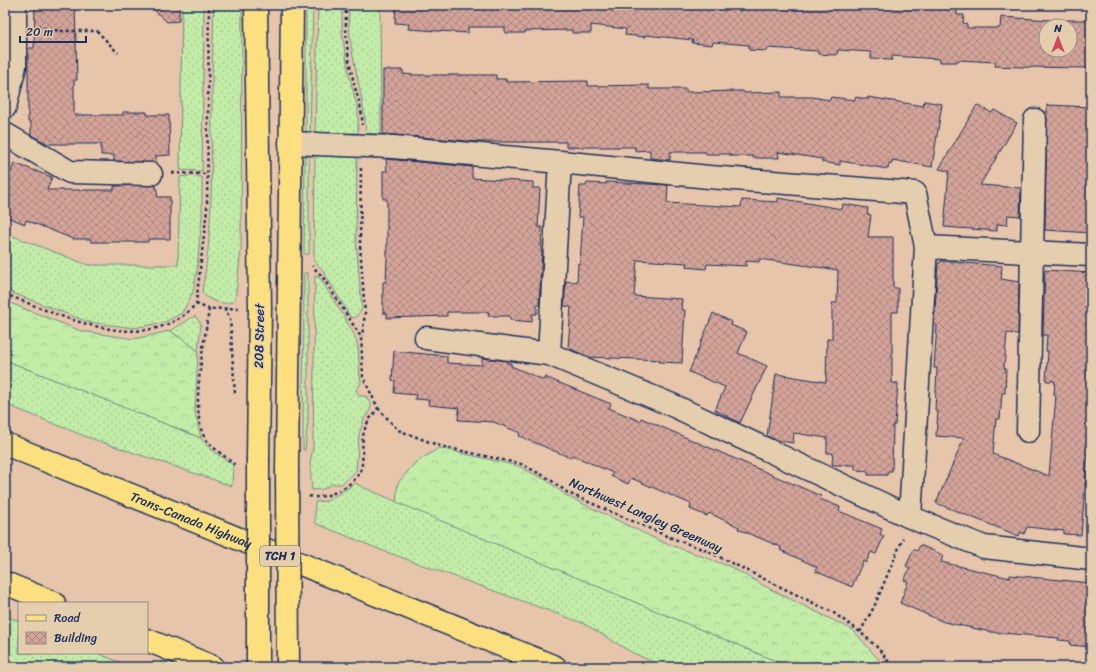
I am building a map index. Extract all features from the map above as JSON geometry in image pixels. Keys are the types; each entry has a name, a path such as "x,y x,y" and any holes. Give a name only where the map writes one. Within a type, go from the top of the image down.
{"main road":[{"name":"208 Street","path":"256,5 260,308 258,667"},
{"path":"288,667 287,470 292,5"},
{"name":"Trans-Canada Highway","path":"5,444 555,667"},
{"path":"5,583 52,602"},
{"path":"148,640 213,667"}],"lane":[{"path":"5,107 15,66 15,15"},
{"path":"1028,431 1035,120"},
{"path":"5,134 70,172 151,174"},
{"path":"290,143 361,144 709,177 915,193 926,247 910,517"},
{"path":"549,354 560,162"},
{"path":"926,247 1091,255"},
{"path":"426,338 549,354 672,405 910,517 984,547 1091,559"}],"path":[{"path":"5,294 86,325 135,331 166,326 189,312 196,304 207,209 209,5"},
{"name":"Northwest Langley Greenway","path":"346,5 347,40 352,78 362,117 360,245 365,314 362,337 363,377 378,408 398,430 440,446 521,464 548,478 568,493 669,537 705,550 834,613 860,632 878,648 891,665 895,667"},
{"path":"15,15 60,31 97,31 118,53"},
{"path":"188,173 207,174"},
{"path":"289,266 311,266 318,272 362,337"},
{"path":"196,304 209,309 260,308"},
{"path":"224,308 230,318 235,399"},
{"path":"209,309 199,389 200,418 205,437 238,467"},
{"path":"307,495 314,498 330,495 358,475 361,467 363,434 368,421 378,408"},
{"path":"860,632 874,608 896,557 910,517"}],"green space":[{"path":"182,5 204,5 202,171 180,170"},
{"path":"214,5 242,5 241,251 235,300 227,303 217,302 208,298 202,292 206,268 210,220"},
{"path":"306,5 313,5 310,132 306,132"},
{"path":"318,5 342,5 342,33 349,75 358,110 358,133 315,133"},
{"path":"349,5 380,5 381,134 366,133 365,117 350,37"},
{"path":"315,154 357,156 356,240 362,309 356,317 351,318 322,269 314,261"},
{"path":"305,156 309,156 309,254 304,254"},
{"path":"180,177 202,177 202,216 197,270 193,292 182,313 165,322 134,328 88,322 5,290 5,233 88,265 178,265"},
{"path":"304,273 308,273 308,418 305,450 303,450"},
{"path":"315,276 319,277 322,281 347,321 355,337 358,348 361,383 356,390 359,396 366,396 371,404 371,408 364,419 359,434 356,471 341,484 331,484 324,489 312,490 310,464 313,447"},
{"path":"5,301 81,331 134,339 170,331 184,340 198,351 195,412 201,438 5,360"},
{"path":"195,316 201,324 198,351 170,331"},
{"path":"5,360 201,438 210,449 233,465 232,486 87,437 5,404"},
{"path":"439,448 518,466 546,480 567,496 660,541 731,567 770,589 853,630 885,667 790,667 396,502 398,483 415,463"},
{"path":"356,483 362,487 790,667 664,667 631,652 583,623 381,550 315,523 315,502 327,501"},
{"path":"5,616 18,621 18,654 99,654 131,667 5,667"}],"building":[{"path":"35,5 75,5 77,80 74,80 74,115 123,115 123,112 147,112 147,115 169,115 170,155 156,156 156,163 114,161 114,155 101,155 101,144 48,144 31,135 31,122 28,122 28,48 34,48"},
{"path":"149,5 179,5 179,21 167,22"},
{"path":"396,5 836,5 836,7 877,9 878,5 905,5 957,9 957,15 964,15 963,23 967,24 967,28 1000,28 1001,17 1038,19 1038,58 1078,58 1078,20 1091,20 1091,68 995,66 996,62 958,60 957,62 940,62 940,59 892,56 892,60 871,59 871,52 838,50 837,55 818,54 818,51 768,48 767,51 749,50 749,45 713,42 712,45 692,43 693,40 645,35 645,37 625,35 626,29 591,25 591,33 572,33 572,30 505,33 505,27 468,27 468,33 408,29 409,24 395,23"},
{"path":"383,70 403,70 403,74 415,75 496,75 496,79 506,79 506,82 588,81 588,86 649,85 649,89 686,89 686,92 781,92 781,97 812,97 830,100 831,97 855,100 855,97 868,99 868,97 923,106 924,101 942,104 932,167 892,160 892,164 889,163 888,169 840,161 840,165 822,162 822,159 778,152 779,158 753,158 753,156 730,156 730,154 706,154 706,152 670,152 670,160 650,158 650,150 635,151 635,147 566,147 566,142 479,142 383,134"},
{"path":"977,105 992,113 994,110 1017,123 980,185 1021,188 1020,216 1008,215 1007,225 997,224 997,231 944,227 949,171 939,169"},
{"path":"1047,105 1091,107 1091,233 1045,230"},
{"path":"386,159 472,167 472,178 533,182 533,188 540,188 538,227 542,227 542,251 539,305 537,305 537,314 532,314 532,322 510,320 510,316 488,316 489,312 447,312 447,316 387,318 387,313 383,313 383,282 386,282 387,258 387,199 383,199 383,171 387,171"},
{"path":"14,163 52,177 47,190 114,190 114,186 156,185 158,197 170,197 170,239 148,239 148,242 91,242 91,239 73,239 26,220 25,224 5,216 5,170 11,172"},
{"path":"606,182 668,185 667,203 741,207 742,200 778,202 778,198 842,209 843,204 868,208 867,214 871,215 868,237 893,237 893,288 898,288 898,312 892,312 892,383 898,383 895,425 893,425 892,471 888,471 887,475 868,475 868,471 855,470 855,465 832,465 833,453 827,453 827,438 794,433 793,443 776,440 767,436 776,374 826,382 827,339 832,339 832,303 837,303 838,270 759,259 759,262 746,261 746,266 707,264 706,269 686,267 687,263 637,260 634,296 682,299 681,310 685,310 682,363 659,362 660,360 589,357 568,348 571,307 564,306 566,281 577,282 578,263 580,264 583,217 578,217 580,186 586,186 587,183 606,184"},
{"path":"941,261 1002,266 1001,279 1019,282 1018,334 1007,333 1004,368 1006,369 1005,393 1002,393 1000,419 996,419 993,454 1049,476 1056,395 1054,395 1055,381 1046,381 1048,351 1046,351 1047,335 1043,335 1045,270 1091,273 1091,453 1088,453 1081,535 1064,534 1064,531 1027,527 1024,534 1021,532 1019,536 936,503 964,438 936,436 938,411 935,411 937,368 934,368 937,325 934,324 938,263"},
{"path":"713,313 732,322 731,325 747,332 738,353 767,366 740,423 715,410 725,387 689,372"},
{"path":"394,351 447,356 447,363 482,365 482,358 507,361 507,363 511,363 511,366 544,380 545,377 611,404 609,408 640,421 641,418 821,496 820,499 840,507 839,511 882,529 880,534 884,536 876,554 871,552 866,563 863,561 852,587 815,571 817,567 780,550 781,547 738,529 739,527 709,513 707,516 690,509 691,504 631,478 628,484 611,476 613,473 572,455 571,458 519,436 520,433 494,422 458,420 459,408 428,405 429,400 415,399 416,395 394,393 395,381 392,380"},
{"path":"920,545 943,555 941,562 1010,578 1010,575 1091,583 1091,647 1070,645 1070,641 1058,640 1059,638 991,632 944,622 900,603 908,582 904,580 910,568 906,566 914,549 917,551"}]}
